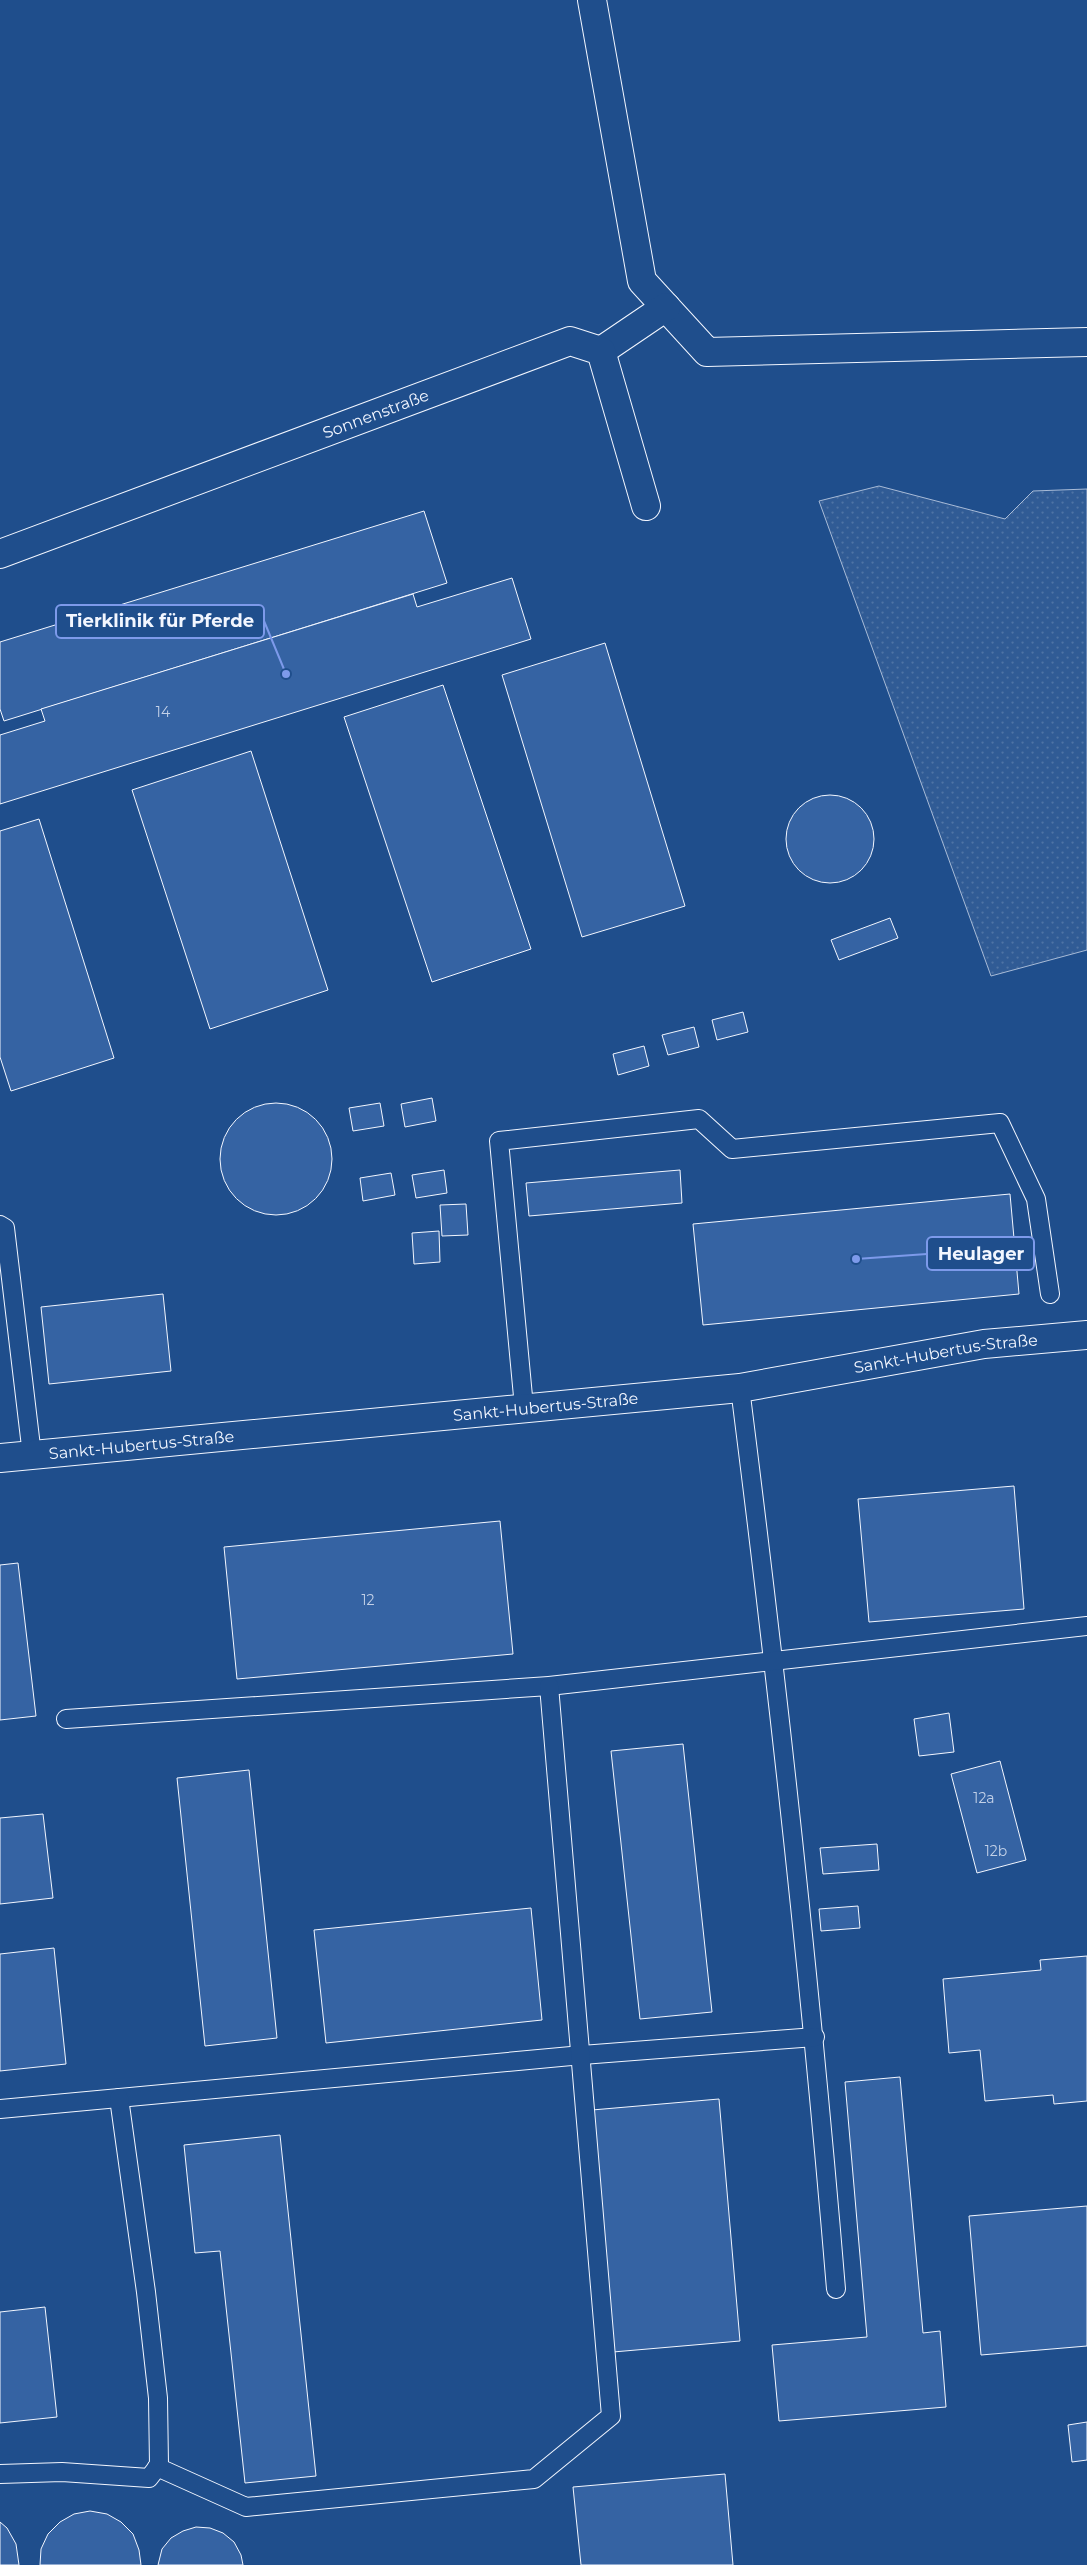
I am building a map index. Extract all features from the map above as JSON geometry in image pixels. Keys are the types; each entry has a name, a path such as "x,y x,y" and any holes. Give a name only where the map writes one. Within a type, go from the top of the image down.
{"street":[{"path":"592,0 642,281 707,352 1087,342"},
{"path":"646,506 601,352 666,306"},
{"name":"Sonnenstraße","path":"0,554 570,341 601,352"},
{"name":"Sankt-Hubertus-Straße","path":"0,1458 740,1388 984,1344 1087,1335"}],"lane":[{"path":"524,1407 499,1141 699,1119 732,1149 1000,1123 1036,1200 1050,1294"},
{"path":"0,1225 6,1228 32,1454"},
{"path":"740,1388 775,1661 815,2037 836,2289"},
{"path":"66,1720 549,1686 1087,1626"},
{"path":"157,2467 246,2507 534,2479 611,2416 582,2055 549,1686"},
{"path":"0,2109 582,2055 815,2037"},
{"path":"0,2474 62,2472 149,2478 157,2467 160,2442 152,2350 119,2098"}],"shaded area":[{"path":"879,486 1005,519 1033,491 1087,489 1087,950 991,976 819,501"}],"building":[{"path":"424,511 447,583 4,721 0,709 0,642"},
{"path":"512,578 531,639 0,804 0,735 45,721 41,709 413,594 417,607"},
{"path":"605,643 685,906 582,937 502,675"},
{"path":"443,685 531,949 432,982 344,717"},
{"path":"251,751 328,990 210,1029 132,790"},
{"path":"830,795 847,798 861,808 871,822 874,839 871,856 861,870 847,880 830,883 813,880 799,870 789,856 786,839 789,822 799,808 813,798"},
{"path":"39,819 114,1058 11,1091 0,1057 0,831"},
{"path":"890,918 898,938 839,960 831,940"},
{"path":"743,1012 748,1032 717,1040 712,1020"},
{"path":"694,1027 699,1047 668,1055 662,1035"},
{"path":"644,1046 649,1066 618,1075 613,1054"},
{"path":"432,1098 436,1121 405,1127 401,1104"},
{"path":"276,1103 298,1107 316,1119 328,1137 332,1159 328,1181 316,1199 298,1211 276,1215 254,1211 236,1199 224,1181 220,1159 224,1137 236,1119 254,1107"},
{"path":"380,1103 384,1126 353,1131 349,1108"},
{"path":"444,1170 447,1193 416,1198 412,1175"},
{"path":"680,1170 682,1203 529,1216 526,1183"},
{"path":"391,1173 395,1195 363,1201 360,1178"},
{"path":"1010,1194 1019,1294 703,1325 693,1224"},
{"path":"466,1204 468,1235 442,1236 440,1205"},
{"path":"439,1231 440,1262 414,1264 412,1233"},
{"path":"163,1294 171,1371 49,1384 41,1307"},
{"path":"1014,1486 1024,1609 869,1622 858,1499"},
{"path":"500,1521 513,1654 237,1679 224,1547"},
{"path":"18,1563 36,1716 0,1720 0,1565"},
{"path":"949,1713 954,1752 919,1756 914,1719"},
{"path":"683,1744 712,2012 640,2019 611,1751"},
{"path":"1000,1761 1026,1860 977,1873 951,1774"},
{"path":"249,1770 277,2038 205,2046 177,1778"},
{"path":"43,1814 53,1898 0,1904 0,1818"},
{"path":"877,1844 879,1870 823,1874 820,1848"},
{"path":"858,1906 860,1928 821,1931 819,1909"},
{"path":"531,1908 542,2020 326,2043 314,1930"},
{"path":"54,1948 66,2064 0,2071 0,1954"},
{"path":"1087,1956 1087,2101 1054,2104 1053,2095 985,2101 980,2050 949,2053 943,1979 1041,1970 1040,1960"},
{"path":"900,2077 923,2333 940,2331 946,2407 779,2421 772,2345 867,2337 845,2082"},
{"path":"719,2099 740,2341 613,2352 592,2110"},
{"path":"280,2135 316,2476 245,2483 220,2251 195,2253 184,2145"},
{"path":"1087,2206 1087,2346 981,2355 969,2216"},
{"path":"45,2307 57,2417 0,2423 0,2312"},
{"path":"1087,2422 1087,2460 1072,2462 1068,2425"},
{"path":"725,2474 733,2565 581,2565 573,2487"},
{"path":"90,2511 107,2514 121,2522 133,2534 139,2550 141,2565 40,2565 41,2549 48,2534 60,2522 74,2514"},
{"path":"0,2522 7,2528 16,2544 19,2565 0,2565"},
{"path":"196,2527 210,2528 223,2533 234,2542 241,2555 243,2565 158,2565 162,2549 171,2538 183,2531"}],"place":[{"name":"Tierklinik für Pferde","path":"286,674"},
{"name":"Heulager","path":"856,1259"}]}
